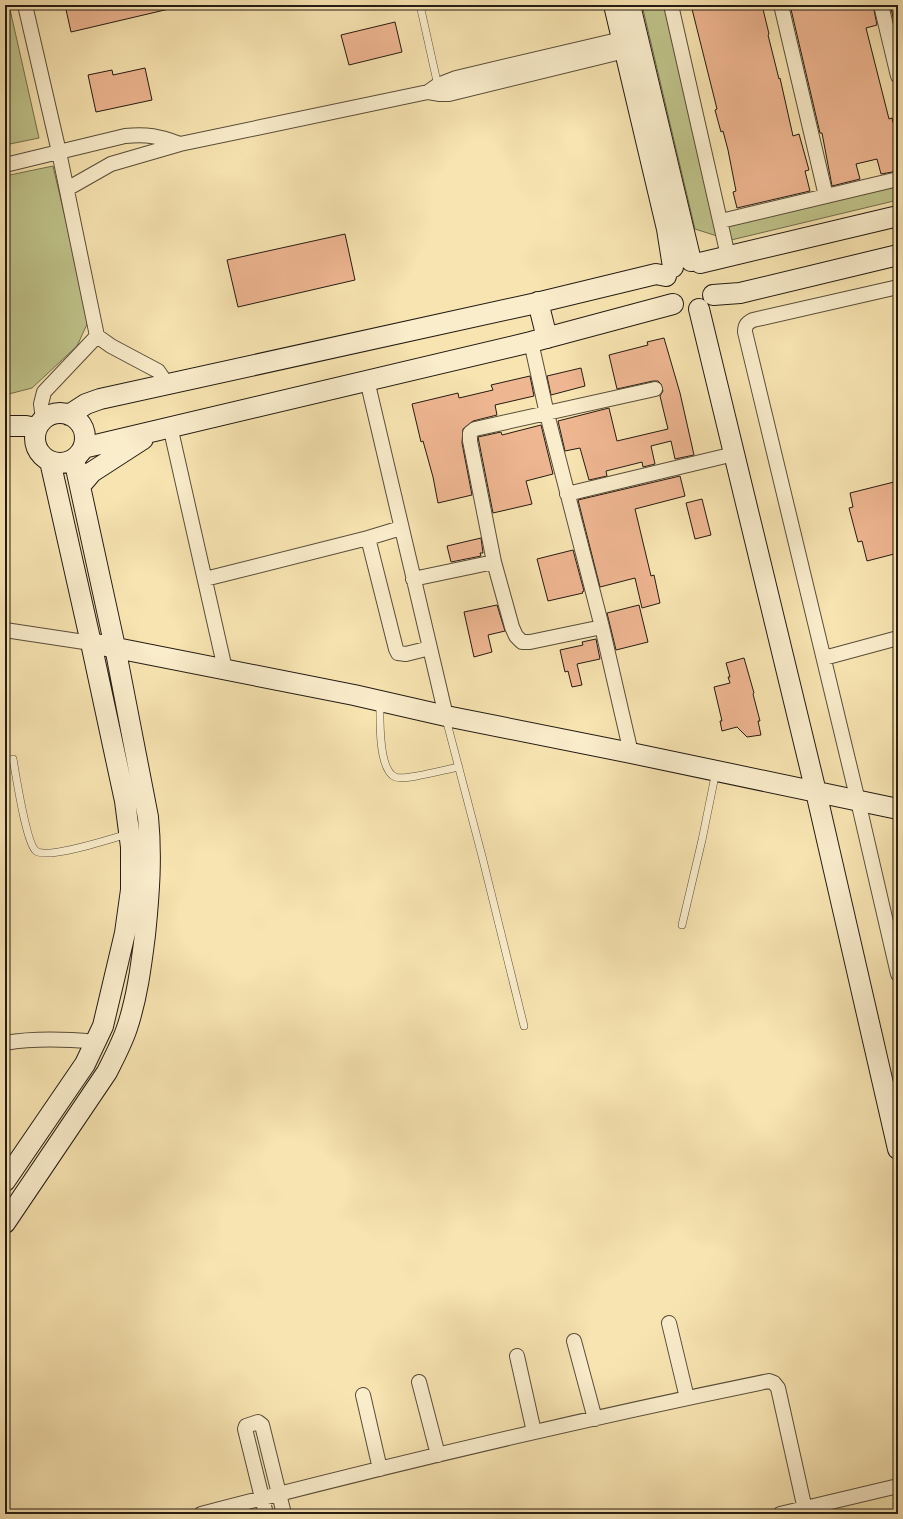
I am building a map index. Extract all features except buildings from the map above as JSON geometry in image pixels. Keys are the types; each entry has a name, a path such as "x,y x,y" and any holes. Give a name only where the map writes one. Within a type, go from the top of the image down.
{"main road":[{"path":"614,5 667,229 683,266"},
{"path":"630,5 683,266"},
{"path":"70,414 86,404 100,399 538,302 656,274 683,266 898,216"},
{"path":"683,266 665,286 666,295 673,304 680,309 690,311 706,302 898,255"},
{"path":"683,266 707,267 713,276 715,286 706,302 734,454 816,792 898,1149"},
{"path":"538,302 539,340"},
{"path":"5,1223 107,1072 127,1028 137,991 148,906 150,839 146,809 115,647 80,486 78,453 85,440 84,432 81,425 70,414 56,413 49,415 40,424 34,436 38,451 43,457 50,461 58,463 66,462 78,453 165,428 539,340 673,304"},
{"path":"5,426 40,424"},
{"path":"80,486 92,472 115,456 165,428"},
{"path":"5,1181 84,1064 103,1026 125,933 131,890 131,847 125,801 92,643 50,461"},
{"path":"92,643 225,669 898,809"}],"street":[{"path":"25,5 60,152 97,336 111,346 158,370 167,384"},
{"path":"671,5 728,256"},
{"path":"781,5 826,196"},
{"path":"881,5 898,76"},
{"path":"67,189 111,164 180,144 435,90 449,94 623,45"},
{"path":"5,165 125,136 138,135 161,137 180,144"},
{"path":"721,221 898,179"},
{"path":"898,287 753,320 745,326 745,332 824,658 898,974"},
{"path":"40,424 41,404 44,392 97,336"},
{"path":"539,340 547,414 602,626 631,753"},
{"path":"367,380 446,716"},
{"path":"602,626 530,642 522,642 516,636 494,562 470,441 470,433 475,429 655,389"},
{"path":"165,428 205,579 225,669"},
{"path":"567,494 734,454"},
{"path":"205,579 368,538 401,528"},
{"path":"368,538 398,653 406,654 430,648"},
{"path":"413,579 494,562"},
{"path":"5,630 92,643"},
{"path":"824,658 898,638"},
{"path":"5,1043 37,1039 95,1042"},
{"path":"669,1323 686,1398"},
{"path":"574,1341 595,1419"},
{"path":"517,1356 534,1432"},
{"path":"201,1514 534,1432 769,1381 774,1383 778,1388 806,1511"},
{"path":"419,1382 438,1455"},
{"path":"364,1395 380,1469"},
{"path":"266,1514 246,1429 248,1424 258,1422 262,1425 284,1514"},
{"path":"780,1514 806,1511 898,1486"}],"lane":[{"path":"420,5 435,90"},
{"path":"380,701 380,742 390,773 396,777 408,777 459,767"},
{"path":"446,716 524,1026"},
{"path":"13,759 26,825 32,845 36,851 47,853 68,850 129,834"},
{"path":"682,925 702,840 716,771"}],"green space":[{"path":"5,5 9,5 39,138 5,145"},
{"path":"642,5 667,5 721,226 898,184 898,200 727,241 695,229"},
{"path":"53,166 89,320 77,346 32,388 5,395 5,176"}]}
